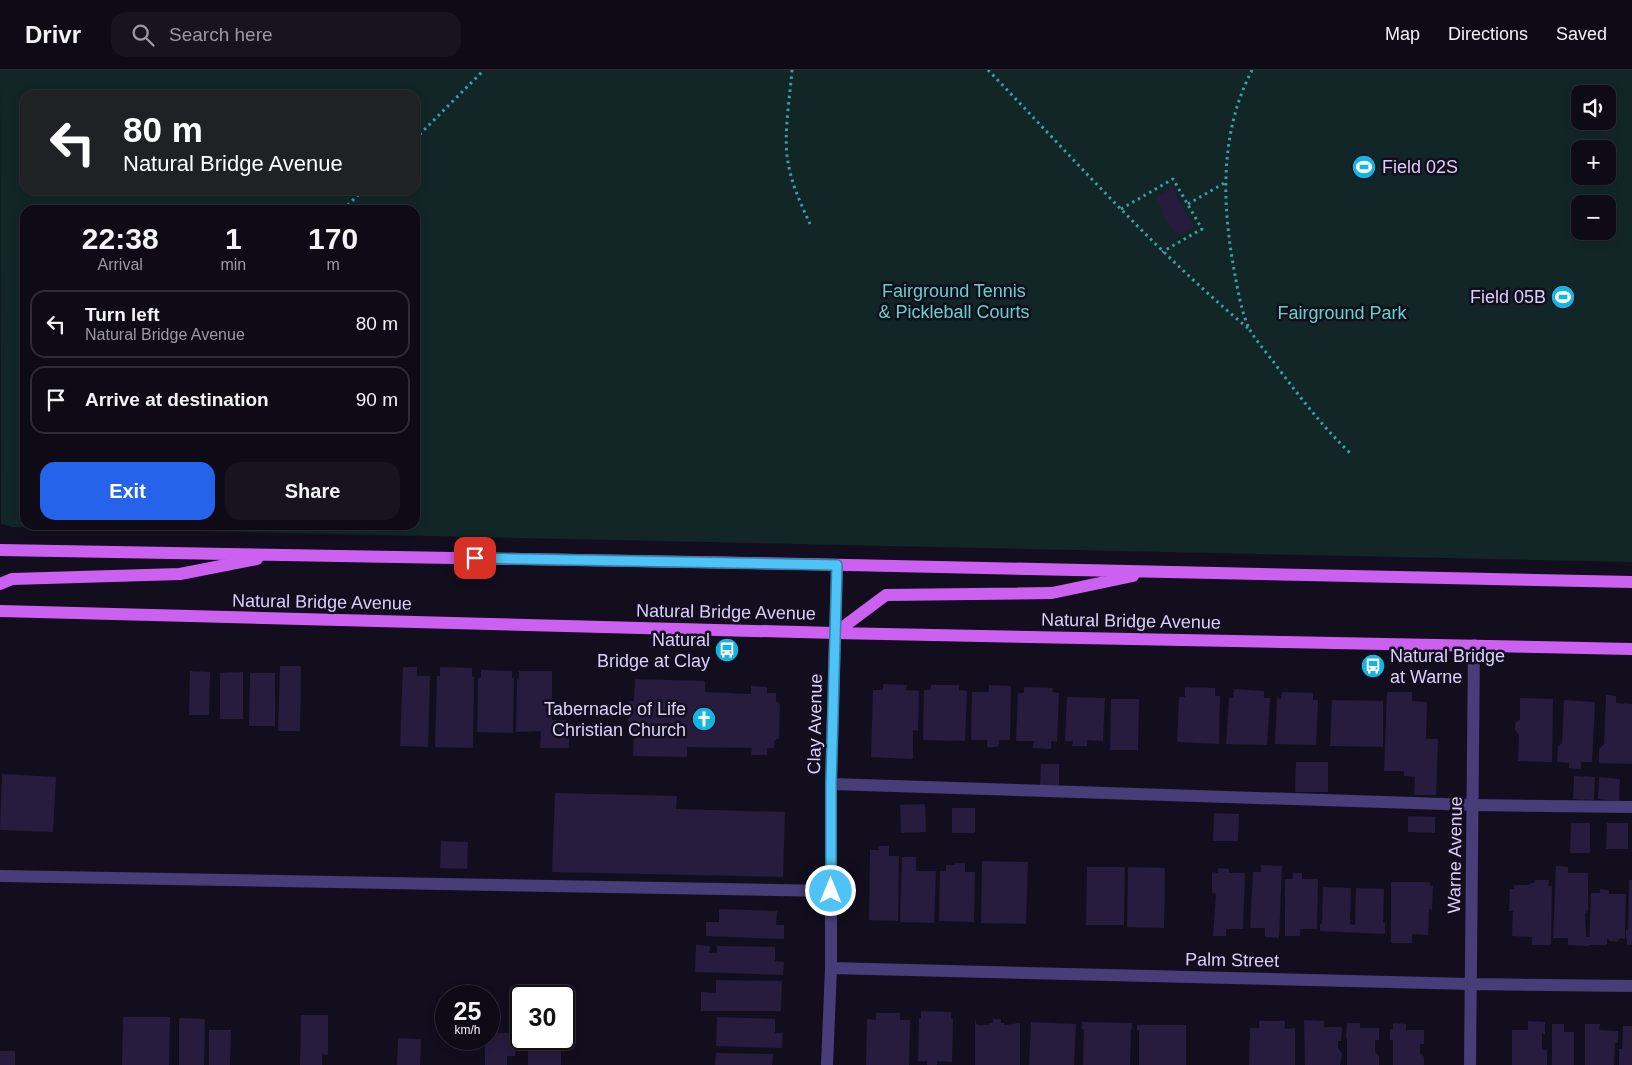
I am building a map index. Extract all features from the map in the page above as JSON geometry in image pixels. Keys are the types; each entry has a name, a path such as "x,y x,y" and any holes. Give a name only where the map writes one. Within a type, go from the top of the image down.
{"main road":[{"path":"0,550 282,554 1632,582"},
{"path":"0,584 12,579 180,574 282,554"},
{"path":"835,633 886,595 1052,593 1155,572"},
{"name":"Natural Bridge Avenue","path":"0,612 835,633 1632,649"}],"street":[{"name":"Clay Avenue","path":"827,1065 831,968 831,784 837,565"},
{"name":"Warne Avenue","path":"1470,1065 1474,805 1474,646"},
{"path":"831,784 1474,805 1632,807"},
{"path":"0,876 831,891"},
{"name":"Palm Street","path":"831,968 1470,984 1632,986"}],"path":[{"path":"420,134 484,70"},
{"path":"792,70 787,161 810,224"},
{"path":"988,70 1162,252 1250,329 1305,405 1329,433 1351,454"},
{"path":"1250,329 1238,292 1230,248 1226,182 1231,125 1242,89 1252,70"},
{"path":"1122,209 1174,179 1202,229 1162,252"},
{"path":"1188,204 1226,182"},
{"path":"348,205 358,195"}],"green space":[{"name":"Fairground Park","path":"0,70 1632,70 1632,562 151,530 420,530 420,205 20,205 20,527 1,524"}],"building":[{"path":"1172,188 1194,227 1177,235 1160,211 1162,209 1156,197"},
{"path":"280,666 301,666 300,731 278,731"},
{"path":"403,667 417,667 417,676 430,676 428,747 400,746"},
{"path":"440,667 472,668 472,677 474,677 473,748 435,747 437,676 440,676"},
{"path":"481,670 512,671 512,678 514,678 513,733 477,732 478,678 481,678"},
{"path":"190,671 210,672 209,715 189,715"},
{"path":"519,671 552,671 552,720 569,720 569,748 540,748 541,731 516,732 517,679 519,678"},
{"path":"243,672 243,719 220,719 220,673"},
{"path":"250,673 275,673 275,726 249,726"},
{"name":"Tabernacle of Life Christian Church","path":"635,679 705,681 705,692 751,694 751,686 767,687 767,693 776,693 776,701 780,704 779,738 774,741 774,748 767,748 767,755 751,755 752,748 687,747 687,757 633,756 634,734 628,734 629,701 634,701"},
{"path":"883,684 907,685 906,690 919,691 918,731 913,730 913,759 871,757 873,690 883,690"},
{"path":"931,685 959,685 959,690 967,691 965,741 923,740 924,690 930,690"},
{"path":"989,685 1011,686 1010,740 999,740 998,747 987,747 987,740 971,740 972,692 989,692"},
{"path":"1024,687 1053,688 1052,692 1059,693 1057,742 1051,741 1051,749 1033,748 1034,741 1016,741 1018,693 1024,693"},
{"path":"1185,687 1215,688 1215,696 1220,696 1219,744 1177,742 1179,697 1185,697"},
{"path":"1234,689 1264,691 1264,698 1270,698 1267,745 1226,744 1229,698 1233,698"},
{"path":"1282,692 1313,693 1313,700 1318,700 1316,745 1275,744 1277,698 1281,699"},
{"path":"1387,692 1412,692 1412,701 1427,702 1426,739 1438,739 1436,795 1414,795 1415,777 1404,776 1404,771 1384,771"},
{"path":"1606,695 1616,696 1616,703 1632,704 1632,764 1599,763 1599,749 1604,744"},
{"path":"1067,697 1105,698 1103,741 1087,740 1087,746 1072,746 1073,741 1065,741"},
{"path":"1520,698 1553,699 1552,762 1518,761 1519,735 1515,729 1515,723 1520,719"},
{"path":"1111,699 1139,699 1138,750 1110,750"},
{"path":"1332,700 1383,701 1383,747 1330,746"},
{"path":"1564,700 1595,702 1592,762 1581,762 1581,769 1569,768 1569,763 1557,762 1558,747 1562,743"},
{"path":"1296,762 1328,762 1328,792 1295,792"},
{"path":"1041,764 1059,764 1059,786 1040,785"},
{"path":"2,774 56,777 53,832 0,830"},
{"path":"1574,776 1595,777 1594,800 1573,799"},
{"path":"1599,777 1620,779 1619,801 1598,799"},
{"path":"555,793 677,796 676,809 785,812 783,877 552,872"},
{"path":"925,804 926,832 901,833 900,805"},
{"path":"952,808 975,808 975,833 952,833"},
{"path":"1214,813 1239,814 1238,841 1213,841"},
{"path":"1408,816 1435,817 1435,833 1408,832"},
{"path":"1571,823 1590,823 1590,853 1570,853"},
{"path":"1607,823 1628,823 1628,849 1606,849"},
{"path":"441,841 468,842 467,869 440,868"},
{"path":"878,846 889,846 889,856 899,856 898,921 869,920 870,850 878,850"},
{"path":"902,857 916,857 916,871 936,871 934,923 900,922"},
{"path":"982,861 1028,862 1026,924 981,923"},
{"path":"955,863 965,863 965,872 975,872 974,922 939,921 940,871 946,871 946,865 955,865"},
{"path":"1261,865 1282,866 1279,938 1265,937 1265,928 1250,928 1253,872 1261,872"},
{"path":"1556,866 1568,867 1568,873 1588,873 1588,910 1585,914 1586,937 1589,937 1589,946 1568,945 1568,938 1553,938"},
{"path":"1087,867 1125,867 1124,925 1086,925"},
{"path":"1128,867 1165,868 1164,928 1127,927"},
{"path":"1218,868 1229,869 1229,873 1245,873 1243,929 1226,929 1226,936 1213,936 1216,894 1212,893 1212,872 1218,873"},
{"path":"1293,873 1302,873 1302,879 1318,879 1317,929 1300,929 1300,936 1285,936 1285,879 1293,879"},
{"path":"1535,880 1549,880 1548,886 1552,886 1551,945 1532,945 1532,937 1512,936 1513,911 1509,911 1510,889 1514,889 1514,885 1530,885"},
{"path":"1629,880 1632,880 1632,945 1627,945 1626,938 1626,930 1628,930"},
{"path":"1391,882 1430,882 1430,886 1433,886 1432,910 1429,909 1428,935 1412,934 1412,943 1391,943"},
{"path":"1323,887 1351,888 1350,924 1353,925 1355,925 1356,888 1384,889 1383,923 1385,923 1385,934 1320,931 1320,924 1322,924"},
{"path":"1600,889 1609,890 1609,894 1626,894 1625,939 1620,938 1617,942 1610,941 1607,938 1607,945 1589,945 1591,893 1600,893"},
{"path":"719,909 777,911 776,925 784,925 784,939 706,936 706,922 719,922"},
{"path":"696,945 710,946 709,953 717,953 717,946 775,947 775,961 784,962 783,975 695,972"},
{"path":"716,980 782,981 781,1011 701,1011 701,992 716,993"},
{"path":"921,1011 951,1012 951,1019 953,1019 952,1062 937,1061 937,1065 927,1065 927,1061 918,1061 919,1018 921,1018"},
{"path":"876,1013 900,1013 900,1020 910,1020 909,1065 866,1065 867,1019 876,1020"},
{"path":"301,1015 328,1015 328,1055 322,1054 322,1065 300,1065"},
{"path":"123,1017 170,1017 169,1065 122,1065"},
{"path":"717,1017 775,1019 775,1033 783,1033 782,1048 716,1046"},
{"path":"179,1018 205,1019 204,1065 179,1065"},
{"path":"975,1019 977,1025 989,1025 989,1023 993,1023 993,1019 1001,1019 1001,1023 1004,1023 1004,1025 1020,1023 1020,1065 975,1065"},
{"path":"1304,1020 1324,1021 1324,1027 1342,1027 1341,1041 1338,1041 1338,1048 1342,1054 1340,1065 1305,1065"},
{"path":"1259,1021 1285,1021 1285,1029 1295,1028 1295,1065 1249,1065 1250,1028 1259,1028"},
{"path":"1528,1021 1545,1022 1545,1034 1542,1034 1542,1050 1547,1050 1547,1065 1512,1065 1512,1030 1528,1030"},
{"path":"1031,1022 1076,1024 1074,1065 1029,1065"},
{"path":"1082,1022 1132,1023 1130,1065 1083,1065 1084,1029 1082,1029"},
{"path":"1347,1023 1360,1023 1360,1028 1379,1028 1379,1040 1375,1040 1375,1052 1379,1056 1379,1065 1347,1065"},
{"path":"1393,1023 1406,1024 1406,1030 1424,1030 1424,1044 1420,1044 1420,1054 1424,1057 1424,1065 1393,1065 1393,1040 1390,1040 1390,1029 1393,1029"},
{"path":"1552,1024 1564,1024 1564,1032 1574,1032 1574,1065 1552,1065"},
{"path":"1585,1024 1600,1024 1599,1030 1618,1031 1618,1043 1615,1043 1614,1065 1585,1065"},
{"path":"1137,1025 1186,1025 1186,1065 1139,1065 1139,1030 1137,1030"},
{"path":"1623,1026 1632,1026 1632,1065 1619,1065 1619,1049 1622,1049"},
{"path":"209,1030 231,1030 230,1065 209,1065"},
{"path":"500,1033 510,1033 510,1050 515,1050 515,1056 507,1056 507,1065 485,1065 485,1050 500,1050"},
{"path":"398,1038 421,1039 420,1065 397,1065"},
{"path":"528,1050 561,1051 561,1065 528,1065"},
{"path":"0,1051 15,1051 15,1065 0,1065"},
{"path":"716,1053 773,1054 772,1065 715,1065"}],"place":[{"name":"Field 02S","path":"1364,167"},
{"name":"Field 05B","path":"1563,297"},
{"name":"Natural Bridge at Clay","path":"727,650"},
{"name":"Natural Bridge at Warne","path":"1373,666"},
{"name":"Tabernacle of Life Christian Church","path":"704,719"}],"route":[{"path":"475,558 837,565 831,784 831,891"}],"park label":[{"name":"Fairground Tennis & Pickleball Courts","path":"954,301"}]}
